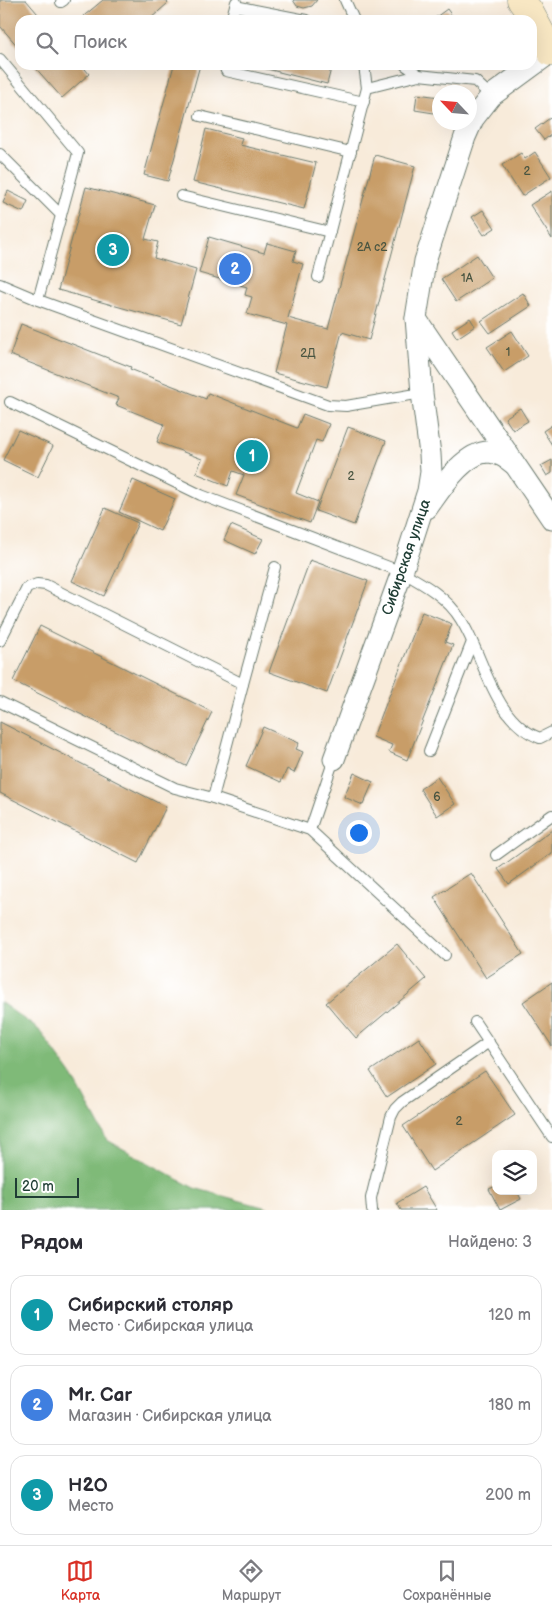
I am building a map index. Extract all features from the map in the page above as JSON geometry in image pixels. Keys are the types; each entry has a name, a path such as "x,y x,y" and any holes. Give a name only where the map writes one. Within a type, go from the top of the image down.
{"street":[{"path":"521,0 530,15"},
{"path":"537,27 552,53"},
{"name":"Сибирская улица","path":"537,64 552,53"},
{"name":"Сибирская улица","path":"334,759 402,572 428,491 431,472 430,454 422,393 416,318 425,261 465,136 473,119 491,96 528,70"},
{"path":"416,318 552,519"},
{"path":"422,514 455,471 473,457 491,452 499,454 515,464"}],"lane":[{"path":"345,0 352,15"},
{"path":"232,15 236,3 285,15"},
{"path":"0,59 78,153 38,300"},
{"path":"226,70 364,102"},
{"path":"318,277 364,102 367,88 365,70"},
{"path":"411,70 419,76"},
{"path":"367,88 419,76 470,80 480,85 491,96"},
{"path":"200,116 351,152"},
{"path":"0,154 61,215"},
{"path":"180,196 330,232"},
{"path":"0,284 38,300 328,405 346,406 422,393"},
{"path":"10,402 201,495 402,572 429,588 450,606 462,620 499,700 508,714 528,734 540,738 552,732"},
{"path":"213,798 275,567"},
{"path":"0,641 27,588 37,584 46,585 243,684"},
{"path":"429,751 472,642"},
{"path":"0,702 175,788 213,798 310,830 445,955"},
{"path":"310,830 334,759"},
{"path":"496,855 552,815"},
{"path":"475,1022 552,1137"},
{"path":"372,1210 372,1198 391,1117 395,1109 402,1102 489,1042"}],"green space":[{"path":"0,1002 39,1030 72,1076 107,1140 194,1188 274,1210 0,1210"}],"building":[{"path":"0,0 26,0 39,15 15,15 15,43 0,26"},
{"path":"103,0 165,0 168,3 155,15 85,15"},
{"path":"293,0 317,0 312,6 304,8 297,6"},
{"path":"447,9 451,15 439,15"},
{"path":"37,70 86,70 89,74 62,98"},
{"path":"173,70 199,70 168,181 144,175"},
{"path":"271,70 331,70 327,84"},
{"path":"417,94 432,96 432,113 415,110"},
{"path":"550,118 552,120 552,134 544,140 535,129"},
{"path":"206,129 242,138 240,145 316,163 304,209 193,182"},
{"path":"535,152 551,177 522,196 502,165 521,153 525,159"},
{"path":"375,155 415,166 369,340 342,332 327,387 274,373 287,325 247,314 252,297 245,295 247,287 199,273 209,237 264,253 267,243 296,251 293,261 303,264 288,318 328,329"},
{"path":"86,187 155,205 145,239 158,242 154,258 196,270 181,324 58,290"},
{"path":"8,191 28,201 23,212 3,203"},
{"path":"552,191 552,239 530,205"},
{"path":"483,210 495,228 484,235 472,217"},
{"path":"477,255 492,278 456,302 441,279"},
{"path":"523,293 531,306 490,333 481,321"},
{"path":"470,318 475,326 457,338 452,330"},
{"path":"21,324 206,399 208,393 297,428 303,414 329,424 322,442 316,440 296,493 318,502 310,523 236,495 244,475 233,471 228,486 196,473 202,459 157,442 164,424 116,405 119,398 10,355"},
{"path":"512,331 528,356 504,372 487,347"},
{"path":"520,408 528,421 513,430 505,418"},
{"path":"552,425 552,445 543,431"},
{"path":"348,427 386,441 354,525 316,511"},
{"path":"18,430 53,446 38,477 3,460"},
{"path":"552,460 552,473 547,476 541,466"},
{"path":"133,480 175,499 160,531 119,512"},
{"path":"105,508 138,523 104,596 72,581"},
{"path":"231,525 263,539 255,554 224,540"},
{"path":"310,560 368,581 327,693 269,672"},
{"path":"422,612 452,624 445,642 453,645 407,760 389,752 392,745 373,737"},
{"path":"40,626 212,712 186,766 13,681"},
{"path":"0,722 166,807 138,863 0,793"},
{"path":"263,727 299,743 296,749 303,752 294,773 287,769 281,782 246,766"},
{"path":"354,773 373,782 363,805 344,797"},
{"path":"437,777 455,804 437,816 420,789"},
{"path":"552,830 552,853 509,884 498,869"},
{"path":"471,873 523,954 486,978 434,897"},
{"path":"397,944 426,979 356,1038 326,1003"},
{"path":"552,982 552,1046 523,1002"},
{"path":"419,1038 436,1064 387,1097 370,1071"},
{"path":"485,1071 515,1115 432,1171 403,1126"},
{"path":"423,1187 437,1210 401,1210 397,1203"},
{"path":"492,1195 519,1195 521,1199 500,1210"}],"place":[{"name":"Н2О","path":"113,250"},
{"name":"Mr. Car","path":"235,269"},
{"name":"Сибирский столяр","path":"252,456"}]}
